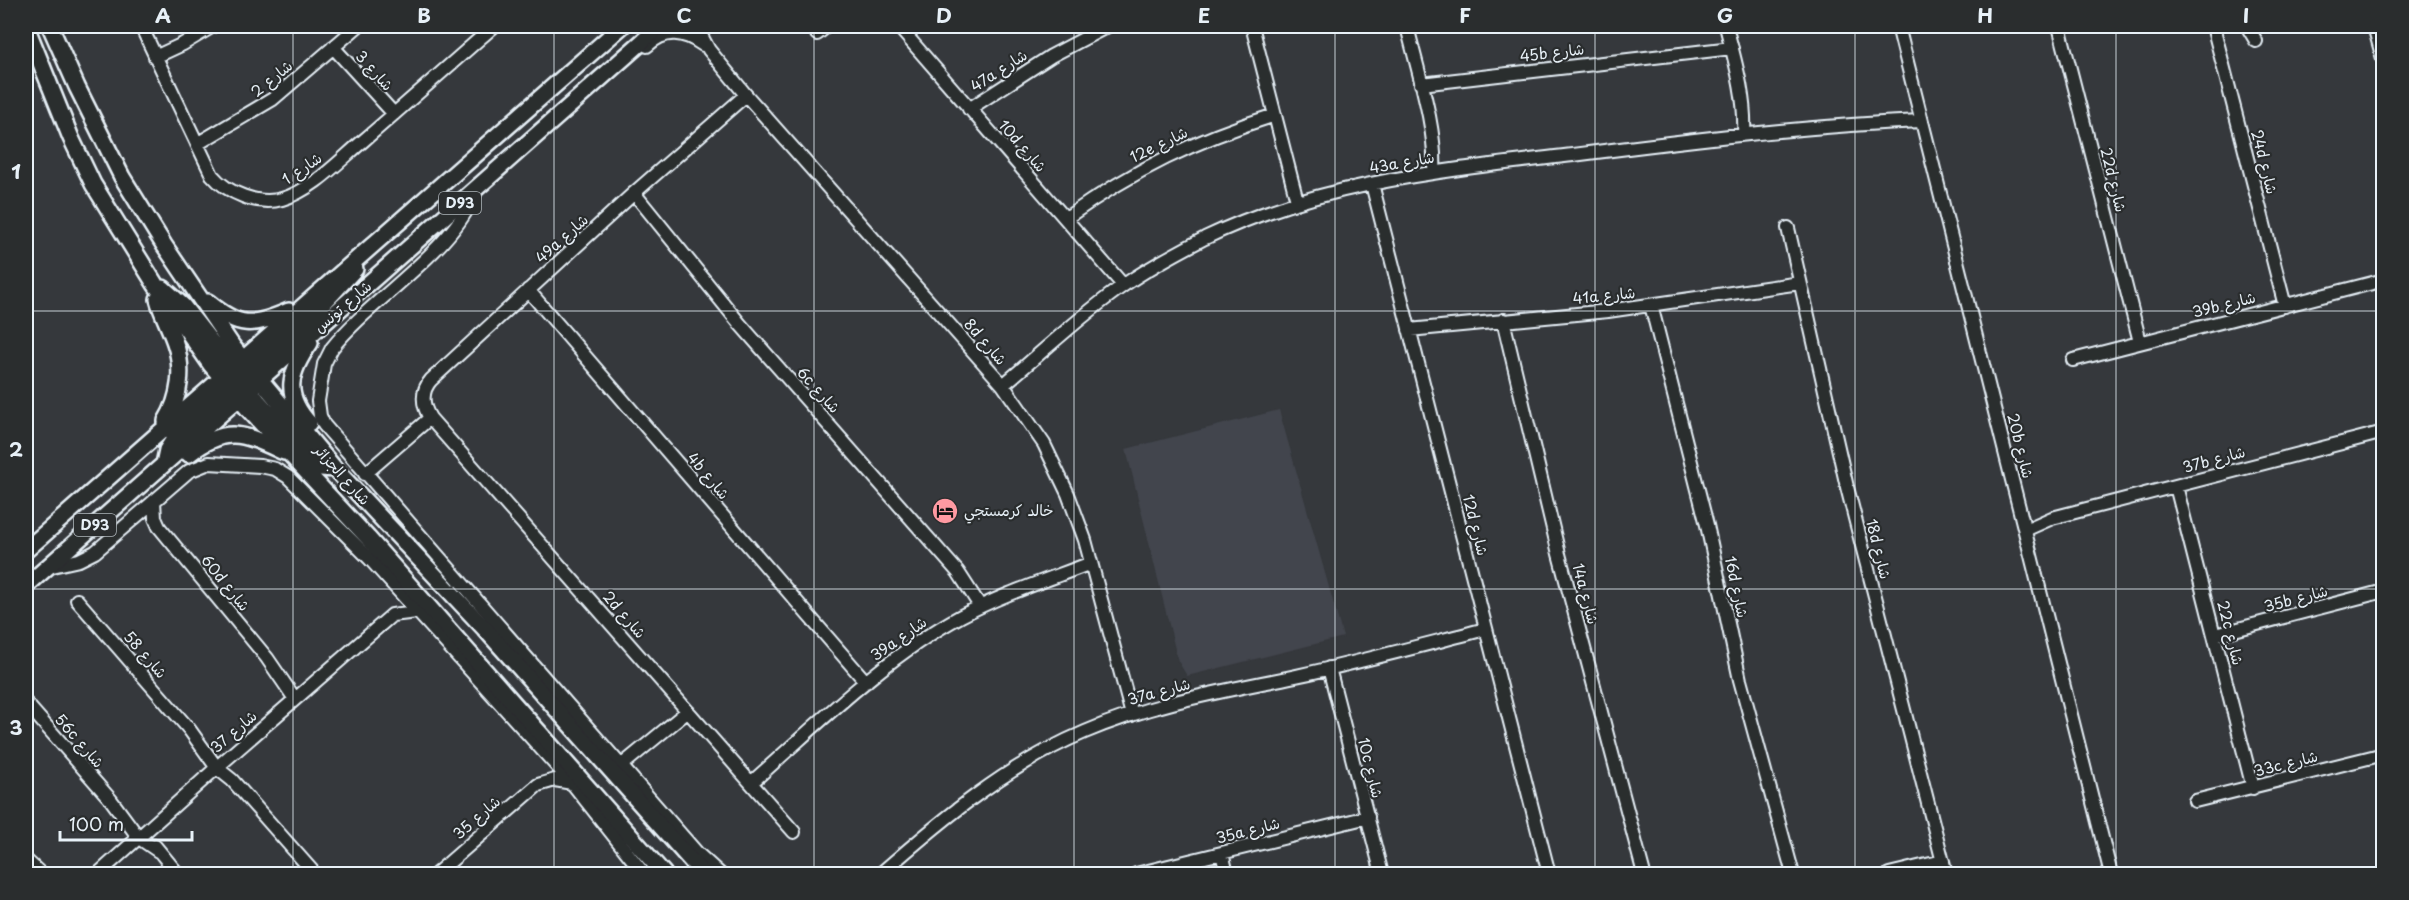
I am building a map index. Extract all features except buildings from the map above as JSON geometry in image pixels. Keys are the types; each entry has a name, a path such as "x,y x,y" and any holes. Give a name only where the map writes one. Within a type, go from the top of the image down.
{"main road":[{"name":"شارع الجزائر","path":"26,26 80,159 107,209 155,284 241,379 335,469 517,665 703,874"},
{"name":"شارع الجزائر","path":"50,26 76,87 117,167 138,204 194,290 241,379 293,456 664,874"},
{"name":"شارع تونس","path":"241,379 302,306 621,26"},
{"name":"شارع تونس","path":"26,550 163,427 241,379 323,324 660,26"},
{"path":"293,456 251,437 230,434 211,439 183,458 164,464 167,450 174,439 332,296 376,241"},
{"path":"155,284 159,303 176,345 179,366 176,397 163,427"},
{"path":"194,290 226,317 244,323 267,321 302,306"},
{"path":"323,324 296,366 291,387 298,410 332,450 335,469"},
{"name":"D93","path":"26,586 164,464"},
{"path":"368,538 369,558"},
{"path":"517,665 542,674"}],"street":[{"name":"شارع 1","path":"141,26 212,175 235,195 277,200 299,191 325,174 494,26"},
{"path":"155,57 213,26"},
{"name":"شارع 2","path":"197,144 273,99 357,26"},
{"name":"8d شارع","path":"696,26 709,50 746,95 1003,385 1031,424 1056,466 1077,516 1132,715"},
{"path":"817,34 827,26"},
{"name":"10d شارع","path":"898,26 1124,285"},
{"name":"47a شارع","path":"969,109 1051,56 1108,26"},
{"path":"1252,26 1297,201"},
{"path":"1407,26 1439,171"},
{"path":"1726,26 1749,133"},
{"name":"20b شارع","path":"1898,26 2111,874"},
{"name":"22d شارع","path":"2058,26 2140,342"},
{"name":"24d شارع","path":"2213,26 2284,306"},
{"path":"2247,26 2256,41"},
{"path":"2374,26 2384,62"},
{"name":"8d شارع","path":"622,58 639,54 655,39 668,33 689,36 709,50"},
{"name":"45b شارع","path":"1422,88 1467,78 1677,54 1730,44"},
{"name":"شارع 3","path":"333,47 394,114"},
{"name":"49a شارع","path":"430,418 423,399 428,383 634,193 746,95"},
{"name":"12e شارع","path":"1066,219 1142,169 1185,147 1229,129 1275,115"},
{"name":"43a شارع","path":"1003,385 1124,285 1207,237 1297,201 1439,171 1749,133 1860,124 1920,116"},
{"name":"12d شارع","path":"1372,184 1549,874"},
{"path":"478,187 472,203 454,228 339,339 326,356 318,401 320,416 331,434 365,474 436,552 698,854 720,874"},
{"name":"6c شارع","path":"634,193 740,324 958,572 980,606"},
{"name":"18d شارع","path":"1788,228 1847,487 1946,874"},
{"name":"39b شارع","path":"2073,360 2384,280"},
{"name":"41a شارع","path":"1409,330 1651,306 1800,283"},
{"name":"4b شارع","path":"528,290 866,682"},
{"name":"16d شارع","path":"1651,306 1707,525 1740,680 1793,874"},
{"name":"14a شارع","path":"1503,320 1559,554 1644,874"},
{"path":"365,474 430,418"},
{"name":"2d شارع","path":"430,418 794,832"},
{"name":"37b شارع","path":"2024,525 2384,432"},
{"path":"48,567 87,556 189,471 200,465 214,463 268,467 288,477 369,558 572,783 644,874"},
{"name":"22c شارع","path":"2176,486 2253,788"},
{"name":"60d شارع","path":"154,501 154,518 159,527 299,696"},
{"name":"60d شارع","path":"135,518 147,519 159,527"},
{"name":"39a شارع","path":"751,783 866,682 919,641 980,606 1023,587 1091,563"},
{"path":"390,582 396,597 392,615 417,612"},
{"name":"35b شارع","path":"2215,635 2384,591"},
{"name":"شارع 58","path":"77,600 315,874"},
{"name":"شارع 37","path":"98,874 392,615"},
{"name":"37a شارع","path":"880,874 966,802 1015,768 1083,732 1132,715 1200,696 1329,668 1486,629"},
{"name":"10c شارع","path":"1329,668 1382,874"},
{"name":"56c شارع","path":"26,703 178,874"},
{"path":"621,766 688,711"},
{"path":"538,785 544,770 545,754"},
{"name":"33c شارع","path":"2195,801 2384,754"},
{"path":"538,785 555,780 572,783"},
{"name":"شارع 35","path":"436,874 538,785"},
{"name":"35a شارع","path":"1136,874 1368,817"},
{"path":"1222,853 1227,874"},
{"path":"1889,874 1943,861"}],"shaded area":[{"path":"1279,410 1343,637 1187,676 1178,661 1126,449"}],"place":[{"name":"خالد كرمستجي","path":"945,511"}]}
